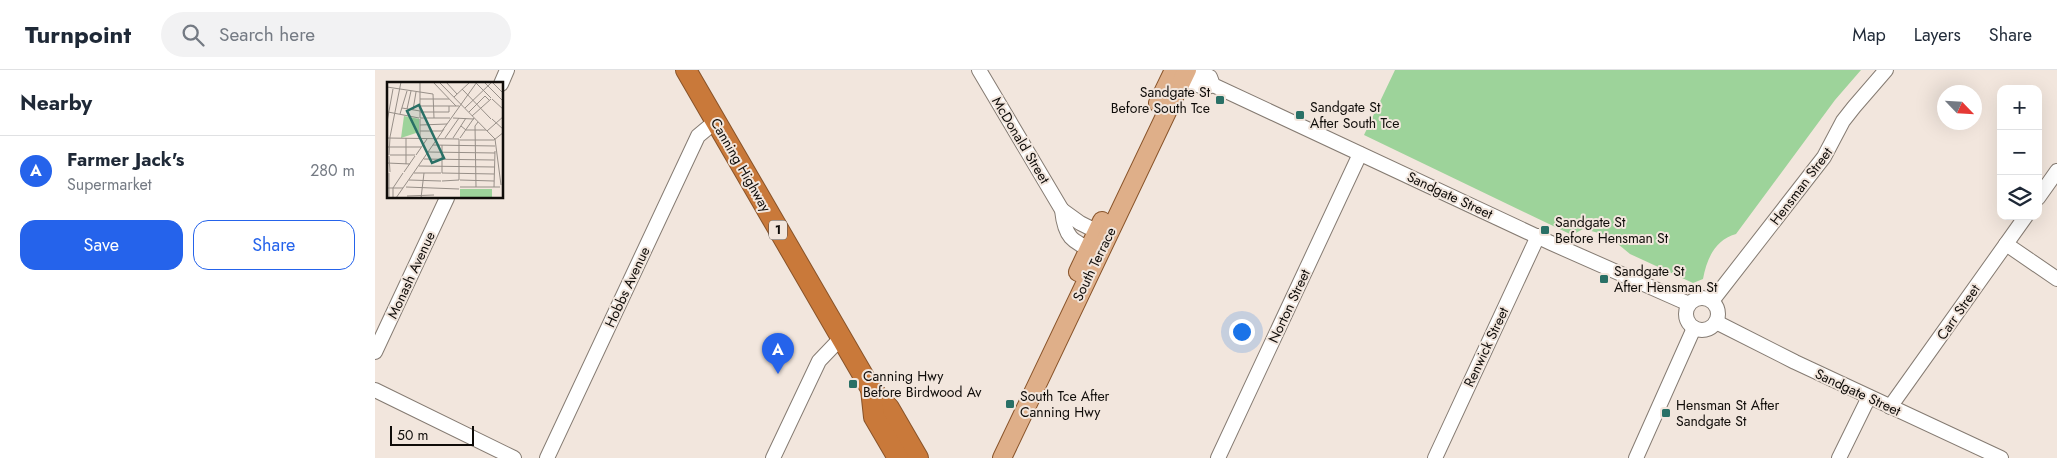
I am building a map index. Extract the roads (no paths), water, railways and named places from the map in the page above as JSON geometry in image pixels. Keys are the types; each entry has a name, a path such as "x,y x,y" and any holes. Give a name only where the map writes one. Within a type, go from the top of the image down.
{"highway":[{"name":"Canning Highway","path":"686,70 871,389 889,408 918,458"},
{"name":"Canning Highway","path":"871,389 874,417 898,458"}],"main road":[{"name":"South Terrace","path":"1002,458 1102,234 1182,72"},
{"name":"South Terrace","path":"989,458 1095,251"}],"street":[{"path":"502,82 507,70"},
{"name":"McDonald Street","path":"979,70 1062,210 1065,230 1069,236 1095,251"},
{"name":"Hensman Street","path":"1712,301 1824,157 1831,147 1843,121 1886,70"},
{"name":"Sandgate Street","path":"1182,72 1205,88 1213,85 1689,304"},
{"name":"Hobbs Avenue","path":"547,458 698,136 716,121"},
{"name":"Norton Street","path":"1218,458 1361,154"},
{"path":"2042,193 2057,172"},
{"name":"Monash Avenue","path":"375,352 447,199"},
{"name":"McDonald Street","path":"1062,210 1102,234"},
{"name":"Carr Street","path":"1890,407 2023,220"},
{"name":"Renwick Street","path":"1435,458 1538,236"},
{"path":"2006,244 2057,279"},
{"path":"1702,297 1712,301 1717,308 1716,322 1709,328 1694,328 1687,320 1686,314 1689,304 1702,297"},
{"name":"Sandgate Street","path":"1716,322 1869,397 2001,458"},
{"path":"1636,458 1694,328"},
{"path":"773,458 819,361 841,338"},
{"path":"375,390 514,458"},
{"path":"1839,458 1869,397"}],"place":[{"name":"Sandgate St Before South Tce","path":"1220,100"},
{"name":"Sandgate St After South Tce","path":"1300,115"},
{"name":"Sandgate St Before Hensman St","path":"1545,230"},
{"name":"Sandgate St After Hensman St","path":"1604,279"},
{"name":"Farmer Jack's","path":"778,374"},
{"name":"Canning Hwy Before Birdwood Av","path":"853,384"},
{"name":"South Tce After Canning Hwy","path":"1010,404"},
{"name":"Hensman St After Sandgate St","path":"1666,413"}]}
